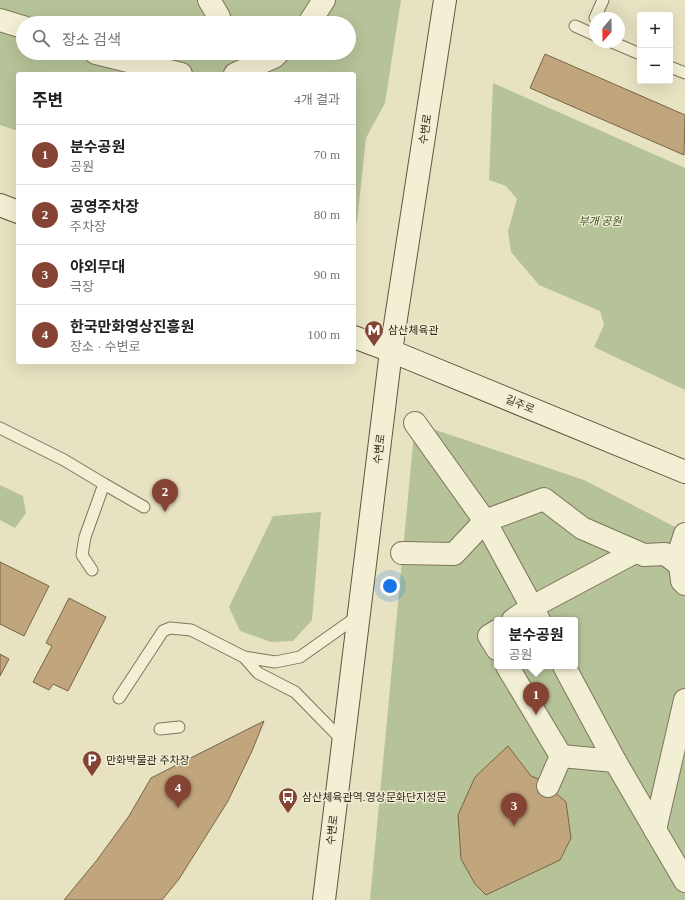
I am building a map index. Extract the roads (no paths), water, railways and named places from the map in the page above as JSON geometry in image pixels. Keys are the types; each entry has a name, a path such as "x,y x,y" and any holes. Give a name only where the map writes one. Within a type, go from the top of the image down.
{"street":[{"path":"314,16 324,0"},
{"name":"수변로","path":"324,900 391,351 445,0"},
{"path":"0,20 16,25"},
{"path":"124,60 173,72"},
{"path":"240,72 267,60"},
{"path":"0,205 16,211"},
{"name":"길주로","path":"356,338 685,472"},
{"path":"415,423 485,521 535,613"},
{"path":"402,554 454,554 485,521 544,499 582,528 644,555 665,554 680,565 682,581 685,584"},
{"path":"676,562 685,534"},
{"path":"522,617 535,613 635,552"},
{"path":"494,633 489,636 494,644"},
{"path":"509,669 561,756"},
{"path":"566,669 685,882"},
{"path":"655,830 681,746 685,700"},
{"path":"561,756 616,761"},
{"path":"548,786 561,756"}],"lane":[{"path":"598,12 603,0"},
{"path":"576,26 589,32"},
{"path":"625,48 637,53"},
{"path":"673,68 685,73"},
{"path":"0,428 64,460 144,507"},
{"path":"92,570 82,555 85,537 104,484"},
{"path":"119,698 163,631 170,628 191,630 244,657 274,662 300,657 359,615"},
{"path":"244,657 258,673 295,692 343,741"},
{"path":"160,729 179,727"}],"place":[{"name":"삼산체육관","path":"374,347"},
{"name":"공영주차장","path":"165,512"},
{"name":"분수공원","path":"536,715"},
{"name":"만화박물관 주차장","path":"92,777"},
{"name":"한국만화영상진흥원","path":"178,808"},
{"name":"삼산체육관역.영상문화단지정문","path":"288,814"},
{"name":"야외무대","path":"514,826"}],"park label":[{"name":"부개 공원","path":"600,221"}]}
